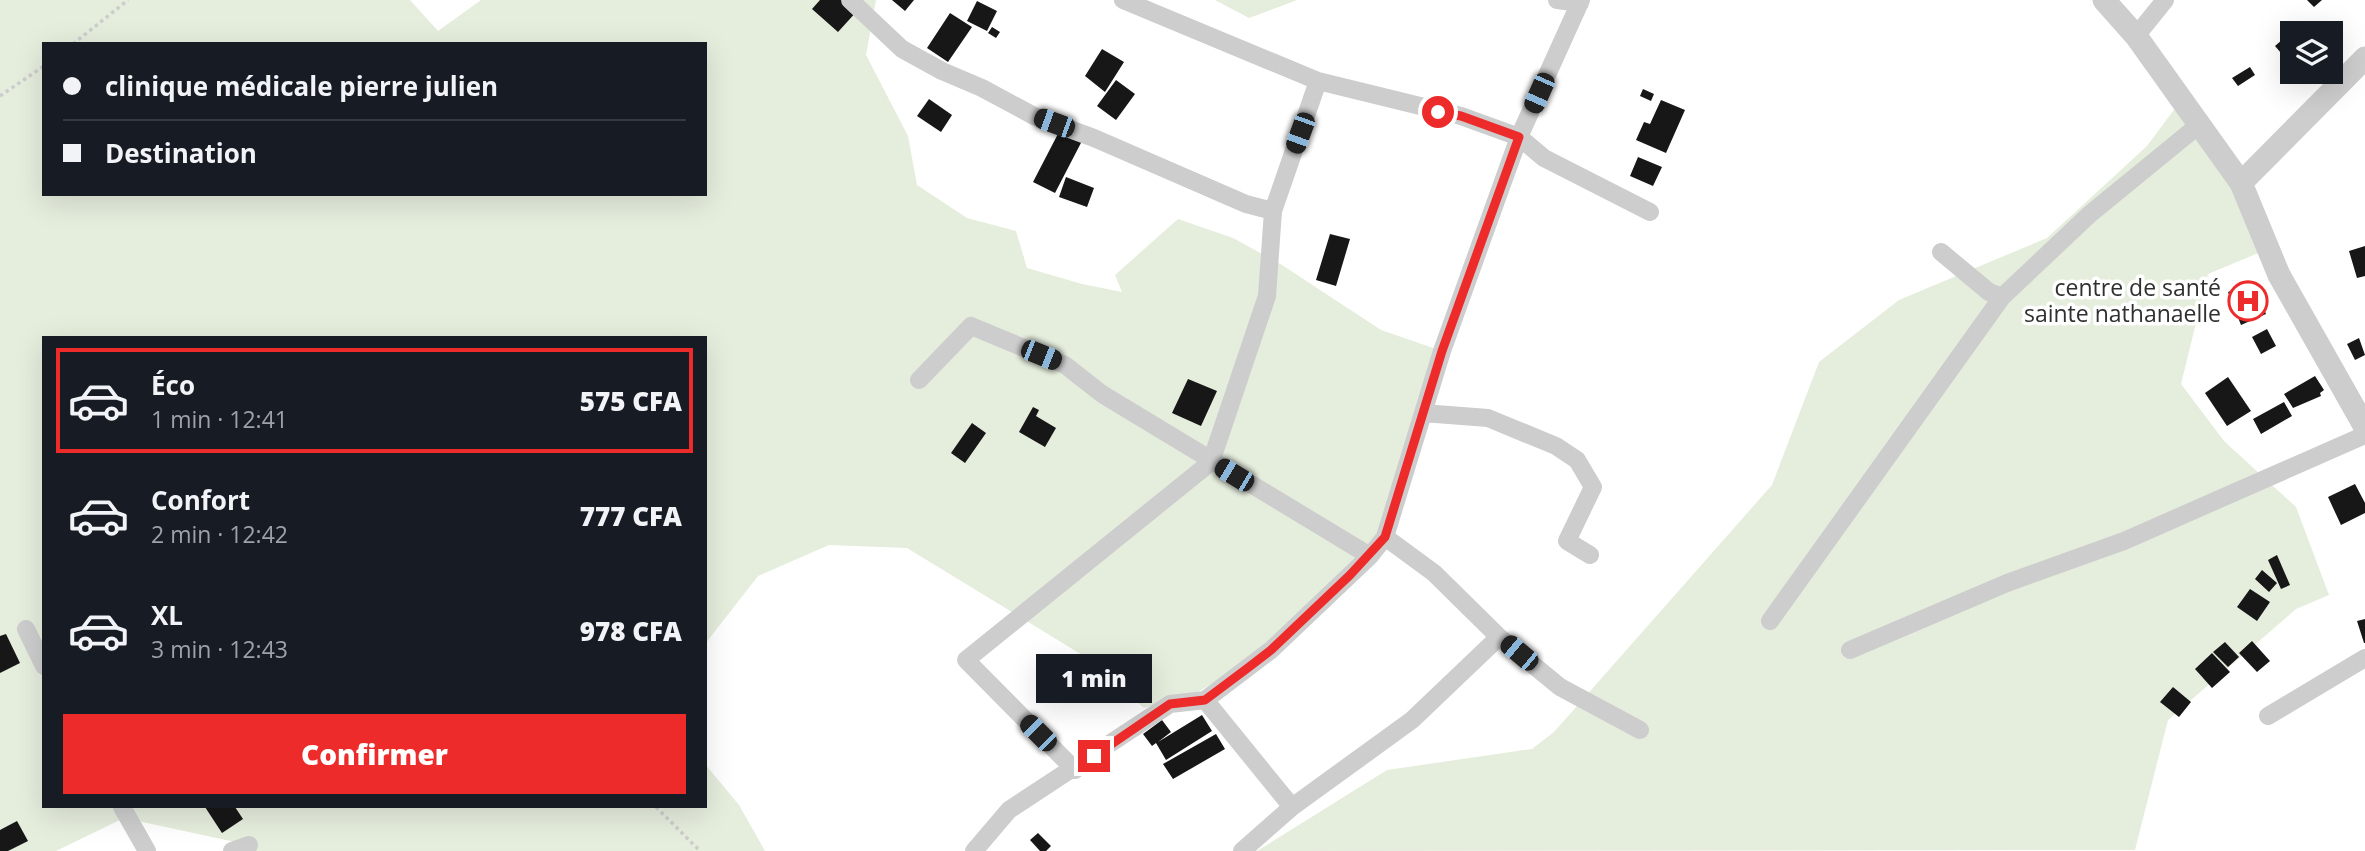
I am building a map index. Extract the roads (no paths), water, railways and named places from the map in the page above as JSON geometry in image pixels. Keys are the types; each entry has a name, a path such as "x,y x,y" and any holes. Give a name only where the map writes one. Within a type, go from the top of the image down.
{"street":[{"path":"850,0 902,50 942,71 982,88 1034,116 1094,138 1246,204 1272,211"},
{"path":"1123,0 1318,81 1461,116 1519,137 1544,158 1650,212"},
{"path":"974,851 1009,810 1170,704 1205,700 1271,650 1370,556 1385,537 1442,351 1519,137 1581,2 1557,0"},
{"path":"1850,650 2007,583 2124,541 2363,423 2279,275 2241,183 2136,36 2104,0"},
{"path":"2136,36 2165,0"},
{"path":"2241,183 2365,58"},
{"path":"1074,769 966,660 1211,462 1267,296 1272,211 1318,81"},
{"path":"1770,621 2002,297 2090,214 2200,124"},
{"path":"1941,252 1989,292 2002,297"},
{"path":"919,380 971,326 1065,365 1102,394 1370,556"},
{"path":"1423,413 1488,418 1556,446 1577,460 1593,487 1567,541 1590,555"},
{"path":"1385,537 1433,573 1499,636 1560,687 1640,730"},
{"path":"26,629 42,662"},
{"path":"1242,851 1292,807 1412,720 1499,636"},
{"path":"2268,716 2365,658"},
{"path":"1205,700 1292,807"},
{"path":"123,808 147,851"}],"place":[{"name":"centre de santé sainte nathanaelle","path":"2248,301"}]}
